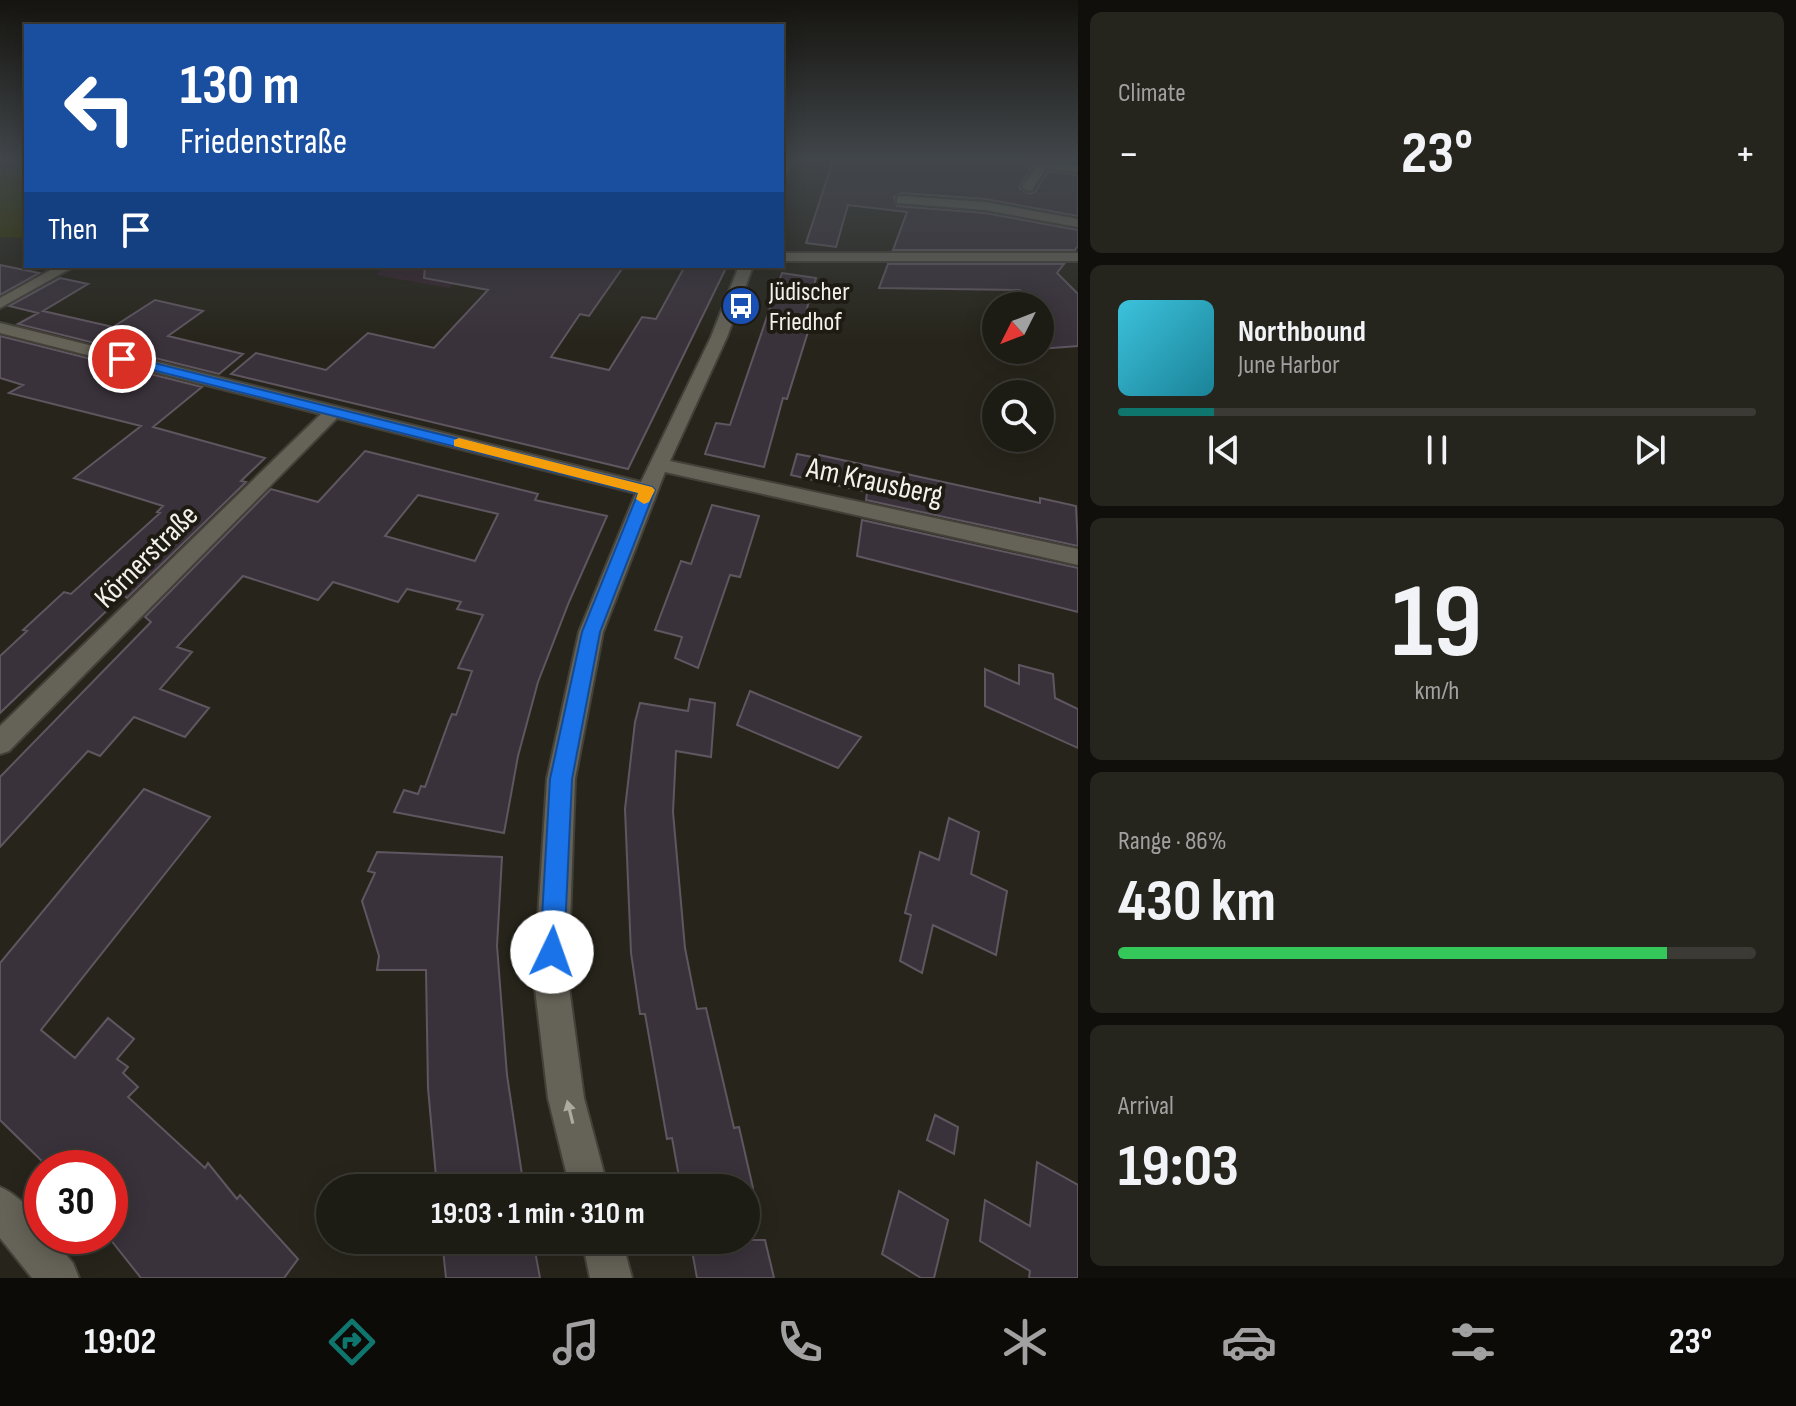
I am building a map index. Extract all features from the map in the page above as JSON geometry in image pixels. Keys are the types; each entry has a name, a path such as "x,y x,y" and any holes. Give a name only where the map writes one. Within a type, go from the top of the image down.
{"street":[{"path":"784,257 1078,257"},
{"path":"0,304 64,268"},
{"path":"585,1174 566,1098 551,980 561,779 591,632 653,477 719,337 745,268"},
{"name":"Am Krausberg","path":"0,328 334,411 653,477 1078,557"},
{"name":"Körnerstraße","path":"0,743 334,411"},
{"path":"0,1207 58,1278"},
{"path":"605,1254 611,1278"}],"shaded area":[{"path":"382,268 469,268 449,288 376,275"}],"green space":[{"path":"0,221 24,221 24,238 0,237"}],"building":[{"path":"813,221 844,221 836,247 806,243"},
{"path":"904,221 1027,221 1078,230 1075,250 893,250"},
{"path":"888,264 1064,264 1057,273 1078,294 1078,346 1054,348 1054,292 879,288"},
{"path":"0,265 39,273 0,295"},
{"path":"425,268 623,268 589,316 580,314 551,357 609,370 642,317 656,319 684,268 726,268 628,469 231,374 256,353 326,370 368,333 434,348 488,290 424,278"},
{"path":"782,273 816,278 804,318 812,319 787,399 783,398 764,467 705,454 716,423 730,425"},
{"path":"60,278 88,284 43,311 113,327 155,300 203,311 168,336 243,354 219,374 18,324 38,313 9,306"},
{"path":"0,336 202,387 153,427 265,458 241,481 246,482 127,598 123,595 0,713 0,656 64,592 71,594 160,513 157,512 163,506 74,478 141,426 9,393 23,385 0,378"},
{"path":"365,451 538,494 535,500 607,516 538,682 518,756 504,833 394,812 404,790 418,794 421,786 425,787 449,721 452,714 456,715 472,671 458,668 483,615 457,609 461,602 407,589 398,602 333,582 318,600 243,576 177,647 192,652 160,689 209,708 185,737 134,717 100,756 88,751 0,847 0,777 151,622 145,617 271,489 318,502","holes":["418,495 498,514 475,561 385,536"]},
{"path":"797,454 818,458 819,455 1040,503 1040,498 1076,506 1078,546 866,500 867,492 791,475"},
{"path":"712,505 759,516 740,577 730,575 698,668 675,658 682,637 655,630 681,561 691,564"},
{"path":"862,520 1078,568 1078,612 857,556"},
{"path":"1019,665 1053,674 1055,698 1078,709 1078,748 985,706 985,669 1019,684"},
{"path":"750,691 861,737 838,768 737,725"},
{"path":"690,699 715,703 711,757 676,751 673,812 685,948 697,1009 706,1008 734,1128 739,1127 750,1174 678,1174 672,1138 667,1139 645,1014 640,1014 631,953 625,809 635,722 640,703 688,711"},
{"path":"144,789 210,817 41,1030 75,1058 108,1018 134,1039 117,1059 128,1067 123,1073 138,1087 128,1097 205,1168 208,1163 237,1199 240,1195 298,1259 284,1278 141,1278 122,1254 128,1254 128,1150 31,1150 0,1120 0,963"},
{"path":"949,818 979,832 971,874 1007,891 996,955 933,925 922,973 900,961 911,915 905,913 920,852 939,860"},
{"path":"377,852 502,857 497,946 507,1075 522,1174 436,1174 428,1088 426,970 377,970 379,956 362,901 375,873 368,871"},
{"path":"935,1115 958,1127 954,1154 927,1140"},
{"path":"1037,1162 1078,1185 1078,1278 1029,1278 1030,1271 980,1241 985,1200 1030,1226"},
{"path":"899,1191 948,1220 934,1278 921,1278 882,1254"},
{"path":"760,1240 765,1240 774,1278 697,1278 693,1254 760,1254"},
{"path":"443,1254 536,1254 540,1278 446,1278"}],"slow traffic":[{"path":"459,443 647,490 644,499"}],"place":[{"name":"Jüdischer Friedhof","path":"741,306"}],"route":[{"path":"122,359 647,490 591,632 561,779 552,952"}]}
